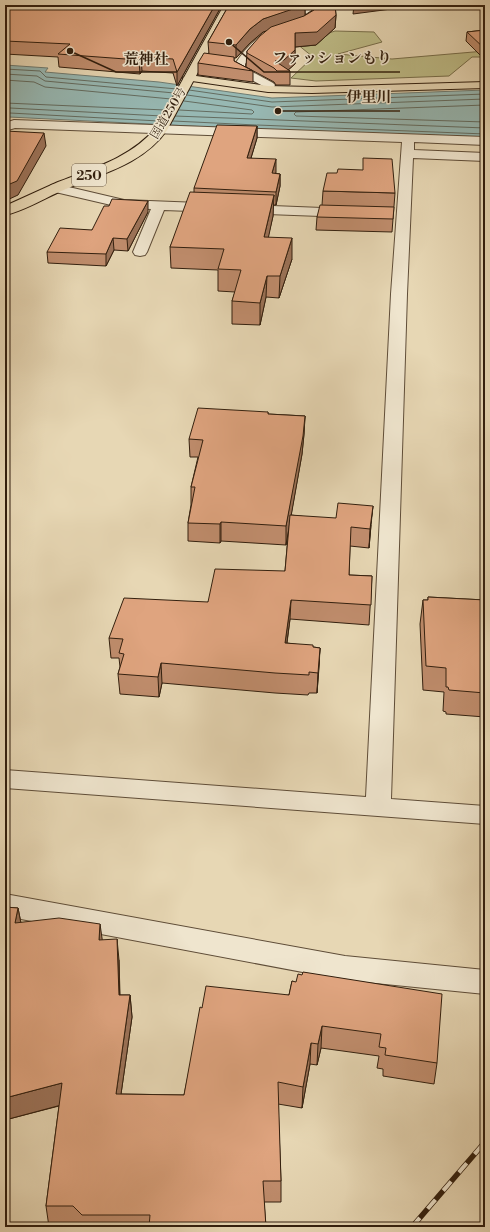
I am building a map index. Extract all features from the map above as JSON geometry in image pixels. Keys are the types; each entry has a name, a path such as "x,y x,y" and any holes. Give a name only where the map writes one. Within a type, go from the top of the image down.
{"main road":[{"name":"国道250号","path":"5,211 119,162 144,148 154,139 229,5"},
{"path":"188,80 268,89 319,90 485,85"}],"street":[{"path":"268,89 269,85 240,70 240,64 258,42 267,36 307,22 312,17 306,5"},
{"path":"200,59 212,60"},
{"path":"226,62 240,64"},
{"path":"5,127 14,124 162,127 408,147 485,157"},
{"path":"408,147 485,142"},
{"path":"378,807 398,301 396,214 408,147"},
{"path":"56,188 124,204 364,213"},
{"path":"140,252 159,206"},
{"path":"5,779 485,814"},
{"path":"5,905 345,968 485,982"}],"shaded area":[{"path":"335,31 374,32 382,42 338,54 392,59 485,51 485,57 472,57 449,76 316,81 291,78 313,57 297,44"}],"water":[{"path":"5,65 48,68 45,72 159,82 272,98 485,90 485,137 270,130 9,117 5,119"}],"building":[{"path":"5,5 215,5 177,72 173,59 141,57 139,60 58,54 70,44 5,41"},
{"path":"229,5 301,5 263,19 250,29 236,45 208,42"},
{"path":"318,5 335,5 336,15 317,32 295,33 295,50 284,60 275,61 290,71 277,71 247,53 247,51 260,36 271,27 304,16 314,10"},
{"path":"485,30 485,49 467,32"},
{"path":"204,53 234,57 234,61 253,71 198,63"},
{"path":"217,125 257,126 247,158 276,159 272,173 280,174 276,192 194,188"},
{"path":"5,131 44,133 17,181 5,186"},
{"path":"363,158 392,159 395,193 323,191 327,173 337,173 338,169 363,170"},
{"path":"190,192 274,195 264,237 292,238 280,276 267,276 260,303 232,301 241,270 218,269 224,249 170,247"},
{"path":"112,199 148,201 127,239 113,238 106,254 47,252 60,228 92,230 104,206 109,206"},
{"path":"320,205 394,207 393,219 317,217"},
{"path":"198,408 268,412 268,414 305,416 303,436 286,526 221,522 220,524 188,523 195,487 191,487 203,440 189,439"},
{"path":"338,503 373,506 370,529 351,527 349,575 372,576 371,605 291,600 285,643 313,645 313,647 320,648 318,673 309,672 309,675 275,673 161,663 158,677 118,674 124,654 119,653 123,639 109,638 124,598 208,602 215,569 285,571 290,515 336,518"},
{"path":"428,597 485,600 485,693 449,690 448,687 446,687 446,668 426,666 423,600 428,600"},
{"path":"5,907 18,908 15,923 59,918 100,924 99,940 117,939 119,995 130,995 116,1094 184,1095 200,1007 202,1008 206,986 289,995 292,981 296,982 298,974 302,975 303,972 442,994 437,1063 385,1055 386,1048 379,1047 381,1034 322,1026 318,1044 311,1043 303,1087 278,1082 281,1181 263,1181 266,1227 149,1227 150,1215 82,1215 73,1206 46,1206 62,1083 5,1098"}],"railway":[{"path":"412,1227 485,1142"}],"place":[{"name":"ファッションもり","path":"229,42"},
{"name":"荒神社","path":"70,51"},
{"name":"伊里川","path":"278,111"}]}
